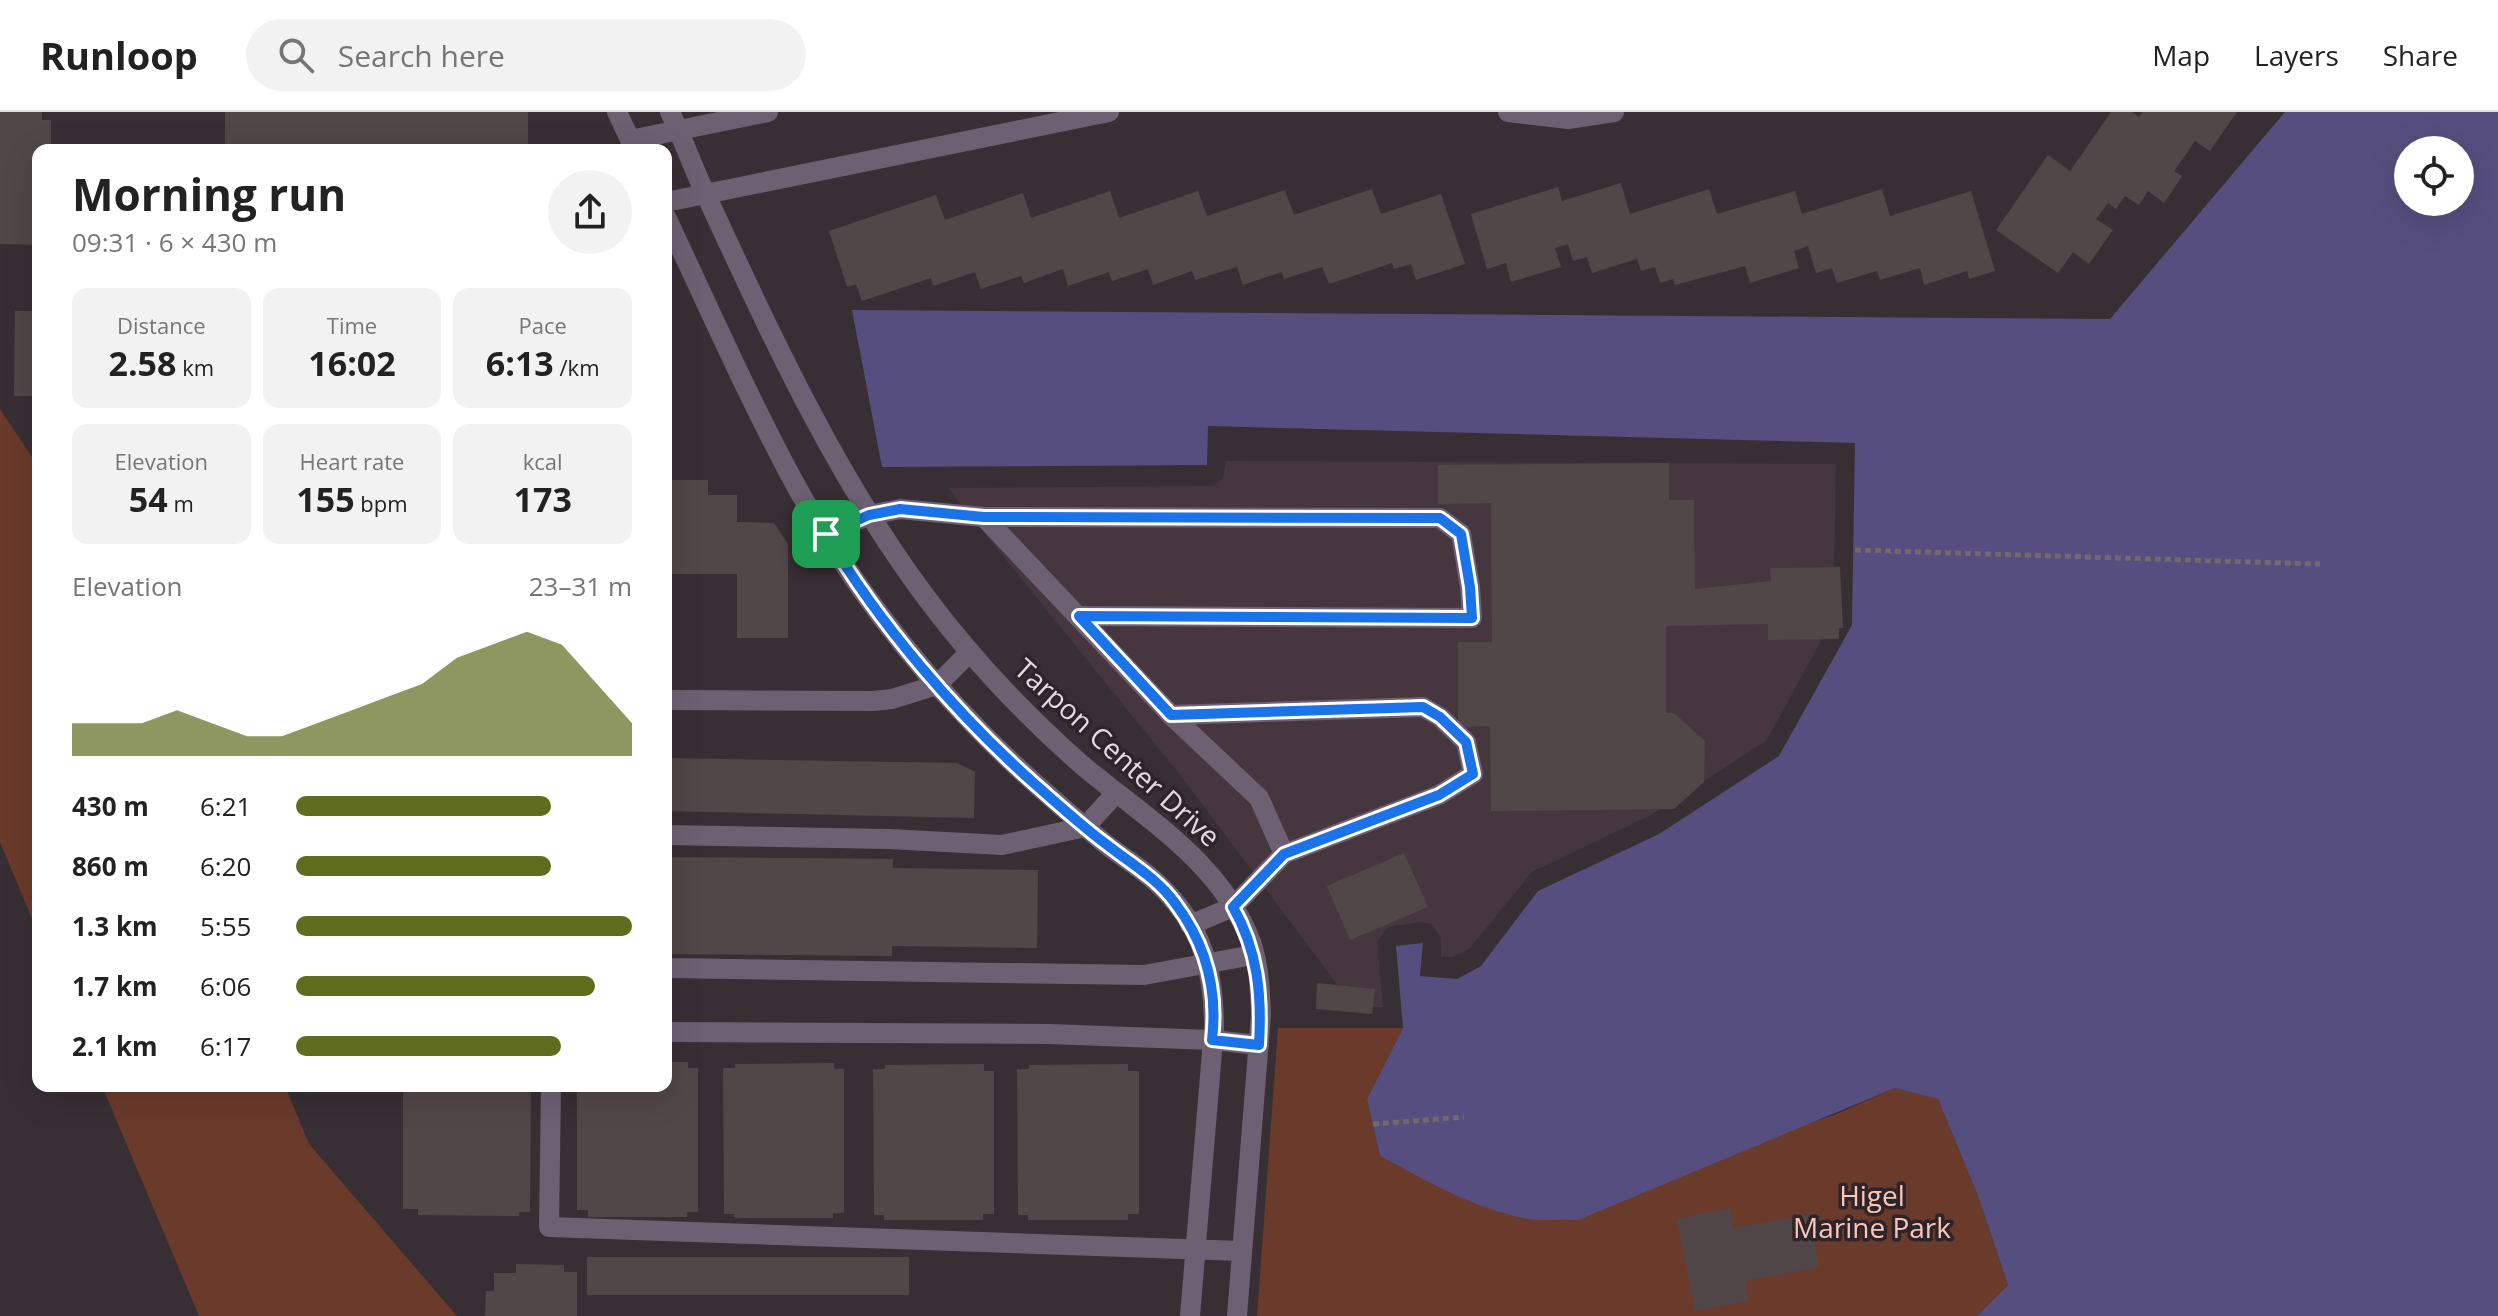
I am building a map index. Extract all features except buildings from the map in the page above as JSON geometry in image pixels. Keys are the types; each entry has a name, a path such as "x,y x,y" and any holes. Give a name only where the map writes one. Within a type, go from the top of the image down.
{"street":[{"path":"617,112 632,144"},
{"path":"634,144 674,121 768,112"},
{"path":"672,201 1109,112"},
{"path":"1508,112 1568,119 1614,112"},
{"name":"Tarpon Center Drive","path":"674,121 798,388 869,515 917,585 970,652 1016,703 1116,793 1204,866 1233,907 1251,944 1259,980 1259,1045 1237,1316"},
{"path":"672,230 796,486 881,616 979,731 1085,827 1160,886 1190,925 1214,991 1190,1316"},
{"path":"826,534 869,515 900,509 984,517 1440,518 1461,534 1472,618 1079,616"},
{"path":"984,517 1171,715 1259,798 1284,854"},
{"path":"672,700 892,699 937,685 970,652"},
{"path":"1171,715 1423,707 1440,717 1466,742 1473,774 1439,795 1284,854 1233,907 1190,925"},
{"path":"672,835 889,839 1002,845 1085,827 1116,793"},
{"path":"672,968 1144,975 1253,955"},
{"path":"672,1032 1049,1034 1212,1040 1259,1045"},
{"path":"551,1092 549,1227 1195,1247 1241,1251"}],"path":[{"path":"1855,550 2320,564"},
{"path":"1373,1124 1464,1117"}],"shaded area":[{"path":"2285,112 2498,112 2498,1316 1977,1316 2008,1285 1978,1196 1938,1099 1895,1088 1578,1220 1529,1219 1490,1209 1452,1194 1380,1156 1367,1099 1403,1028 1396,946 1423,943 1420,976 1457,979 1481,966 1538,891 1659,834 1779,756 1852,625 1855,443 1208,426 1207,465 882,467 852,310 2110,319"},
{"path":"1226,461 1836,464 1833,619 1766,741 1651,815 1532,872 1470,948 1453,957 1441,957 1441,938 1431,924 1421,922 1388,927 1377,942 1383,1007 1354,1007 1185,781 948,488 1214,486 1223,478"}],"green space":[{"path":"0,409 32,457 32,919 0,842"},
{"name":"Higel Marine Park","path":"1278,1028 1403,1028 1367,1099 1380,1156 1453,1192 1530,1219 1834,1115 1895,1088 1938,1099 1978,1196 2008,1285 1977,1316 1257,1316"},
{"path":"105,1092 287,1092 309,1144 457,1316 199,1316"}],"route":[{"path":"900,509 984,517 1440,518 1461,534 1472,618 1079,616 1171,715 1423,707 1440,717 1466,742 1473,774 1439,795 1284,854 1233,907 1251,944 1259,980 1259,1045 1212,1040 1214,991 1210,973 1198,940 1175,902 1144,872 1034,783 979,731 881,616 826,534 869,515 900,509"}]}
